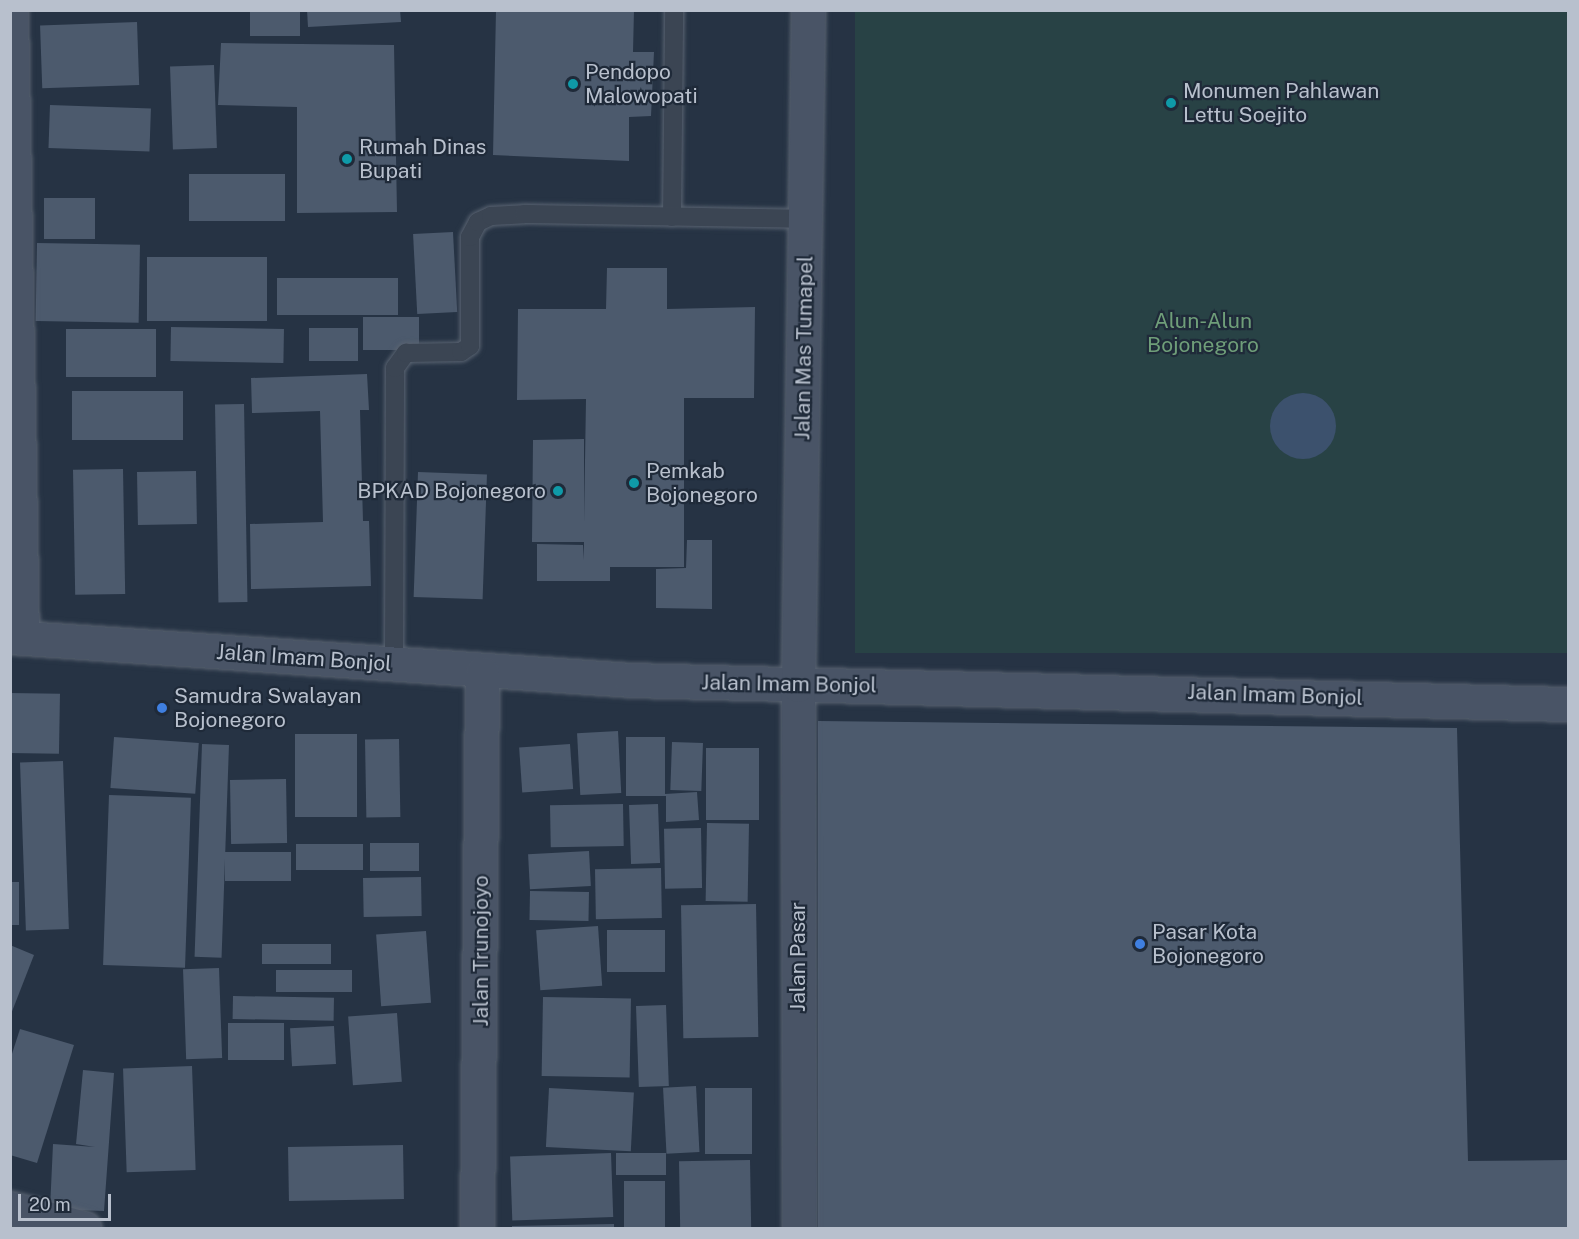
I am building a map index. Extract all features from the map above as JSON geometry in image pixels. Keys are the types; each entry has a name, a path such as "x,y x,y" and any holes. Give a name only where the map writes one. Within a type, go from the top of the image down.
{"main road":[{"path":"11,10 16,638"},
{"name":"Jalan Mas Tumapel","path":"798,684 808,10"},
{"name":"Jalan Imam Bonjol","path":"16,638 394,664 482,673 1569,705"},
{"name":"Jalan Trunojoyo","path":"477,1228 482,673"},
{"name":"Jalan Pasar","path":"798,684 799,1228"},
{"path":"10,1208 84,1228"}],"lane":[{"path":"672,217 674,10"},
{"path":"394,664 395,368 406,353 461,352 470,346 470,237 478,222 491,216 524,214 806,219"}],"green space":[{"name":"Alun-Alun Bojonegoro","path":"855,11 1568,11 1568,653 855,653"}],"water":[{"path":"1296,393 1310,393 1322,398 1331,407 1336,426 1334,439 1327,450 1310,459 1296,459 1284,454 1275,445 1270,433 1270,419 1275,407 1284,398"}],"building":[{"path":"250,10 300,10 300,36 250,36"},
{"path":"307,10 400,10 401,22 308,27"},
{"name":"Pendopo Malowopati","path":"496,10 634,10 633,52 654,52 651,116 629,117 629,161 493,155"},
{"path":"137,22 139,85 42,88 40,25"},
{"name":"Rumah Dinas Bupati","path":"221,43 394,45 397,212 297,213 297,107 218,105"},
{"path":"214,65 217,148 173,149 170,67"},
{"path":"50,105 151,109 149,151 48,148"},
{"path":"189,174 285,174 285,221 189,221"},
{"path":"44,198 95,198 95,239 44,239"},
{"path":"453,232 457,312 417,314 413,234"},
{"path":"37,243 140,245 139,323 36,321"},
{"path":"147,257 267,257 267,321 147,321"},
{"name":"Pemkab Bojonegoro","path":"607,268 667,268 667,309 755,307 754,398 684,398 684,567 610,567 610,581 537,581 537,544 583,545 584,560 584,542 532,542 533,440 584,439 584,523 586,399 517,400 518,309 606,309"},
{"path":"277,278 398,278 398,315 277,315"},
{"path":"363,317 419,317 419,350 363,350"},
{"path":"171,327 284,329 283,363 170,361"},
{"path":"309,328 358,328 358,361 309,361"},
{"path":"66,329 156,329 156,377 66,377"},
{"path":"367,374 369,410 360,410 363,521 369,521 371,586 251,589 250,524 323,522 320,411 252,413 251,378"},
{"path":"72,391 183,391 183,440 72,440"},
{"path":"244,404 247,602 218,602 215,405"},
{"path":"123,469 125,594 75,595 73,470"},
{"path":"196,471 197,524 138,525 137,472"},
{"path":"418,472 487,474 483,599 414,597"},
{"path":"687,540 712,540 712,609 656,608 656,569 686,568"},
{"path":"10,693 60,694 59,754 10,753"},
{"name":"Pasar Kota Bojonegoro","path":"818,721 1457,728 1468,1161 1568,1160 1568,1228 818,1228"},
{"path":"618,731 621,793 580,795 577,733"},
{"path":"295,734 357,734 357,817 295,817"},
{"path":"114,737 199,743 195,794 110,788"},
{"path":"626,737 665,737 665,794 697,792 699,820 666,822 666,796 626,796"},
{"path":"399,739 400,817 366,818 365,740"},
{"path":"672,742 703,743 701,791 670,790"},
{"path":"202,744 229,745 222,958 195,957"},
{"path":"570,744 573,789 522,792 519,748"},
{"path":"706,748 759,748 759,820 706,820"},
{"path":"63,761 69,929 26,930 20,763"},
{"path":"286,779 287,843 231,844 230,780"},
{"path":"109,795 191,798 185,968 103,965"},
{"path":"623,804 624,846 551,847 550,805"},
{"path":"658,804 660,863 631,864 629,805"},
{"path":"707,823 749,824 748,902 706,901"},
{"path":"701,828 702,888 665,889 664,829"},
{"path":"370,843 419,843 419,871 370,871"},
{"path":"296,844 363,844 363,870 296,870"},
{"path":"589,851 591,886 530,889 528,854"},
{"path":"225,852 291,852 291,881 225,881"},
{"path":"661,868 662,918 596,919 595,869"},
{"path":"421,877 422,916 364,917 363,878"},
{"path":"10,882 19,882 19,925 10,925"},
{"path":"530,891 589,892 588,921 529,920"},
{"path":"756,904 758,1037 683,1038 681,905"},
{"path":"598,926 602,986 540,990 536,930"},
{"path":"607,930 665,930 665,972 607,972"},
{"path":"426,931 431,1003 381,1006 376,934"},
{"path":"262,944 331,944 331,964 262,964"},
{"path":"10,945 34,955 11,1014 10,1014"},
{"path":"219,968 222,1058 186,1059 183,969"},
{"path":"276,970 352,970 352,992 276,992"},
{"path":"233,996 334,998 334,1021 233,1019"},
{"path":"543,997 631,999 630,1078 542,1076"},
{"path":"666,1005 669,1086 639,1087 636,1006"},
{"path":"397,1013 402,1082 353,1085 348,1016"},
{"path":"228,1023 284,1023 284,1060 228,1060"},
{"path":"334,1026 336,1064 292,1066 290,1028"},
{"path":"20,1029 74,1045 37,1163 10,1155 10,1060"},
{"path":"192,1066 196,1170 127,1172 123,1068"},
{"path":"83,1070 114,1073 104,1211 50,1209 53,1144 95,1147 76,1144"},
{"path":"696,1086 699,1152 666,1154 663,1088"},
{"path":"549,1088 634,1092 631,1151 546,1147"},
{"path":"705,1088 752,1088 752,1154 705,1154"},
{"path":"403,1145 404,1199 289,1201 288,1147"},
{"path":"611,1153 613,1217 512,1220 510,1157"},
{"path":"616,1153 666,1153 666,1175 616,1175"},
{"path":"750,1160 751,1228 680,1228 679,1161"},
{"path":"624,1181 665,1181 665,1228 624,1228"},
{"path":"614,1224 614,1228 512,1228 512,1226"}],"place":[{"name":"Pendopo Malowopati","path":"573,84"},
{"name":"Monumen Pahlawan Lettu Soejito","path":"1171,103"},
{"name":"Rumah Dinas Bupati","path":"347,159"},
{"name":"Pemkab Bojonegoro","path":"634,483"},
{"name":"BPKAD Bojonegoro","path":"558,491"},
{"name":"Samudra Swalayan Bojonegoro","path":"162,708"},
{"name":"Pasar Kota Bojonegoro","path":"1140,944"}]}
